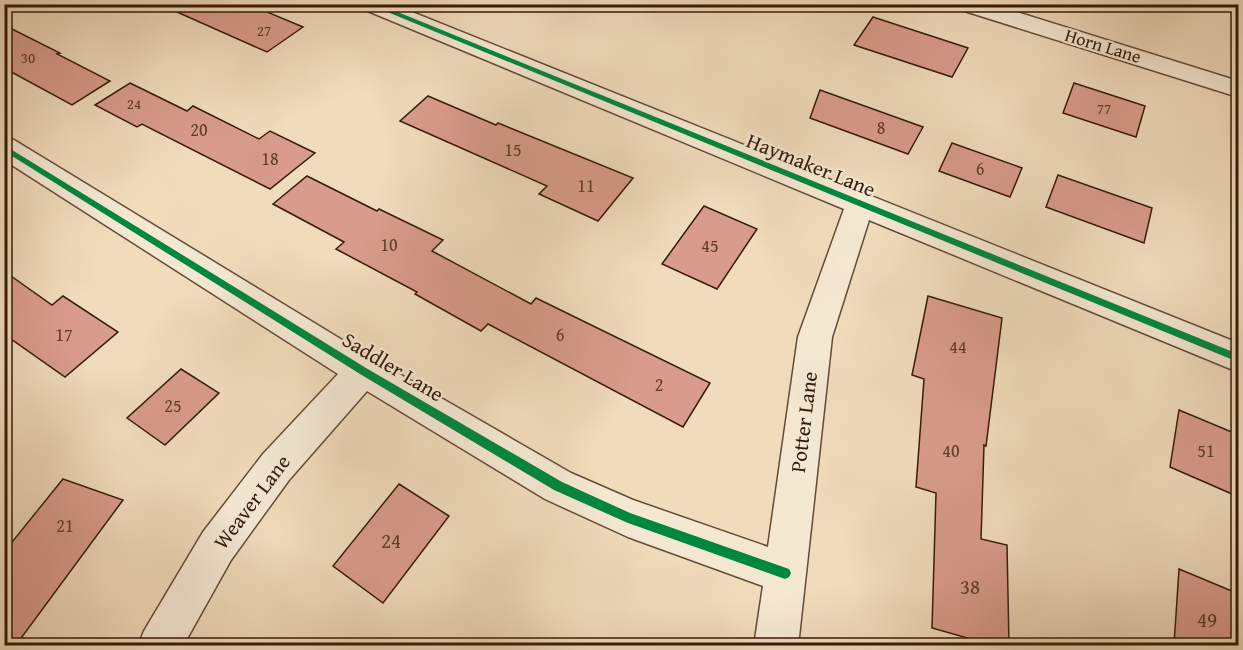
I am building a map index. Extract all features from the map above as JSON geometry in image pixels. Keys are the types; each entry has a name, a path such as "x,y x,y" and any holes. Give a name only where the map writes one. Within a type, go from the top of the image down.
{"street":[{"name":"Haymaker Lane","path":"371,4 1239,358"},
{"name":"Horn Lane","path":"966,4 1239,89"},
{"name":"Saddler Lane","path":"4,147 363,370 558,486 628,518 785,573"},
{"name":"Potter Lane","path":"776,645 814,337 860,204"},
{"name":"Weaver Lane","path":"159,645 217,546 276,467 363,370"}],"building":[{"path":"159,4 248,4 303,27 267,52"},
{"path":"873,17 968,48 952,77 854,45"},
{"path":"4,25 110,81 72,105 4,68"},
{"path":"130,83 187,111 193,106 259,139 270,131 315,153 270,189 142,124 137,127 95,105"},
{"path":"1074,83 1145,106 1136,137 1063,113"},
{"path":"820,90 923,127 908,154 810,118"},
{"path":"428,96 633,178 598,221 539,194 547,186 400,121"},
{"path":"952,143 1022,168 1010,197 939,171"},
{"path":"1058,175 1152,208 1144,243 1046,207"},
{"path":"307,176 377,211 379,209 443,240 432,251 531,304 536,298 710,383 683,427 488,324 481,331 415,294 417,292 336,249 344,242 273,204"},
{"path":"704,206 757,229 717,289 662,264"},
{"path":"4,271 52,305 63,296 118,332 65,377 4,334"},
{"path":"928,296 1002,318 986,446 984,445 981,539 1007,545 1009,645 992,645 932,628 936,493 916,487 924,379 912,375"},
{"path":"181,369 219,393 165,445 127,418"},
{"path":"1179,410 1239,435 1239,497 1170,467"},
{"path":"63,479 123,500 16,645 4,645 4,552"},
{"path":"399,484 449,516 383,603 333,566"},
{"path":"1179,569 1239,594 1239,645 1174,645"}],"cycle path":[{"path":"371,4 1238,358"},
{"path":"4,147 363,371 558,486 628,518 785,573"}]}
